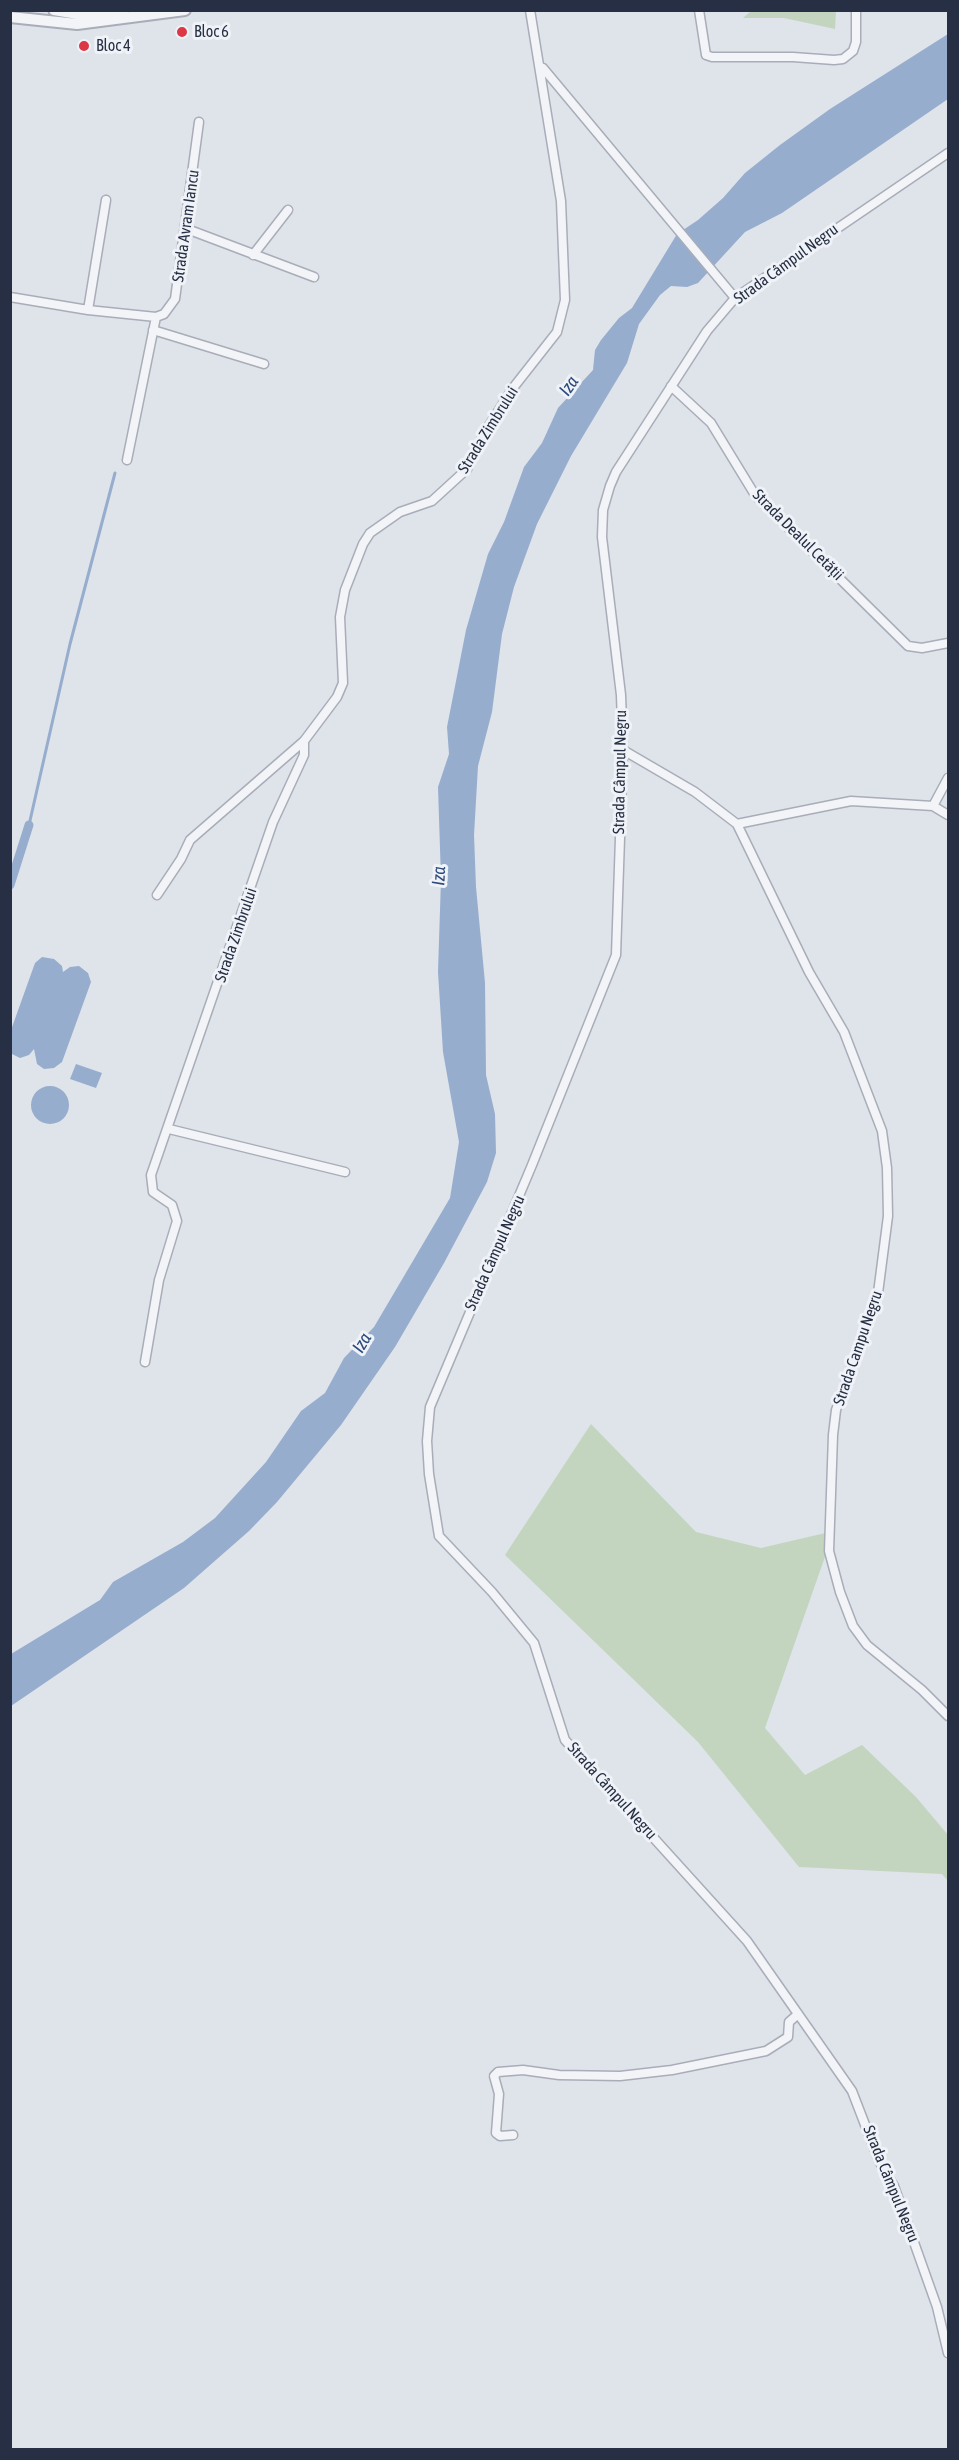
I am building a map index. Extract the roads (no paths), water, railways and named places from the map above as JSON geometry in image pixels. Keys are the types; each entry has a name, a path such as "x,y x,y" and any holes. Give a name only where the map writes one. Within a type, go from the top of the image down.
{"street":[{"path":"54,10 77,19 124,10"},
{"name":"Strada Zimbrului","path":"157,895 181,860 190,840 304,741 331,706 343,683 340,617 345,590 363,544 370,533 387,521 400,513 432,501 467,469 485,432 513,388 551,342 562,318 565,286 561,201 530,10"},
{"path":"699,10 706,55 834,60 843,59 853,51 856,42 856,10"},
{"path":"10,16 77,19 180,11"},
{"name":"Strada Zimbrului","path":"541,67 735,298"},
{"name":"Strada Avram Iancu","path":"156,317 165,314 175,299 187,229 199,122"},
{"name":"Strada Câmpul Negru","path":"948,153 735,298 707,331 616,472 603,510 602,537 621,695 623,750 616,955 532,1165 430,1407 427,1441 429,1474 439,1536 492,1592 534,1643 566,1740 747,1941 852,2091 879,2161 894,2186 937,2307 948,2353"},
{"path":"88,310 106,200"},
{"path":"253,255 288,210"},
{"path":"187,229 315,277"},
{"path":"10,297 88,310 156,317 127,460"},
{"path":"153,330 264,364"},
{"name":"Strada Dealul Cetății","path":"671,386 711,423 756,495 885,620 908,646 922,648 948,643"},
{"name":"Strada Zimbrului","path":"145,1362 159,1280 177,1221 172,1205 153,1191 151,1184 273,822 304,755 304,741"},
{"name":"Strada Campu Negru","path":"623,750 695,792 737,824 809,972 844,1032 882,1131 887,1168 888,1216 878,1293 835,1419 829,1551 853,1626 867,1645 922,1690 948,1716"},
{"path":"933,806 948,778"},
{"path":"737,824 851,801 933,806 948,815"},
{"path":"169,1129 345,1172"},
{"path":"513,2135 500,2136 496,2133 499,2094 494,2076 498,2072 523,2070 559,2075 620,2076 672,2070 766,2051 788,2037 789,2022 797,2015"}],"water":[{"name":"Iza","path":"948,34 948,99 782,213 745,232 698,283 687,287 671,286 660,295 639,324 627,363 571,456 537,524 514,587 502,634 492,712 478,766 474,835 476,887 485,983 486,1075 495,1114 496,1153 487,1182 444,1263 395,1347 341,1425 277,1502 249,1531 184,1588 11,1706 11,1654 100,1600 113,1582 183,1542 215,1518 266,1462 301,1411 325,1393 344,1358 374,1327 450,1198 459,1142 443,1052 438,972 441,879 438,787 449,754 447,727 466,630 488,554 504,522 524,467 542,443 558,408 593,370 595,350 601,340 619,318 632,308 677,234 698,220 723,198 745,173 780,145 830,109"},
{"path":"42,957 54,959 62,966 63,972 70,967 79,966 88,973 91,982 62,1062 54,1068 44,1069 37,1064 34,1049 29,1055 20,1058 10,1053 11,1030 35,963"},
{"path":"76,1064 102,1073 96,1088 70,1079"},
{"path":"50,1086 63,1092 69,1105 63,1118 50,1124 37,1118 31,1105 37,1092"}],"waterway":[{"path":"29,825 70,644 115,473"},
{"path":"10,885 29,825"}],"place":[{"name":"Bloc 6","path":"182,32"},
{"name":"Bloc 4","path":"84,46"}]}
